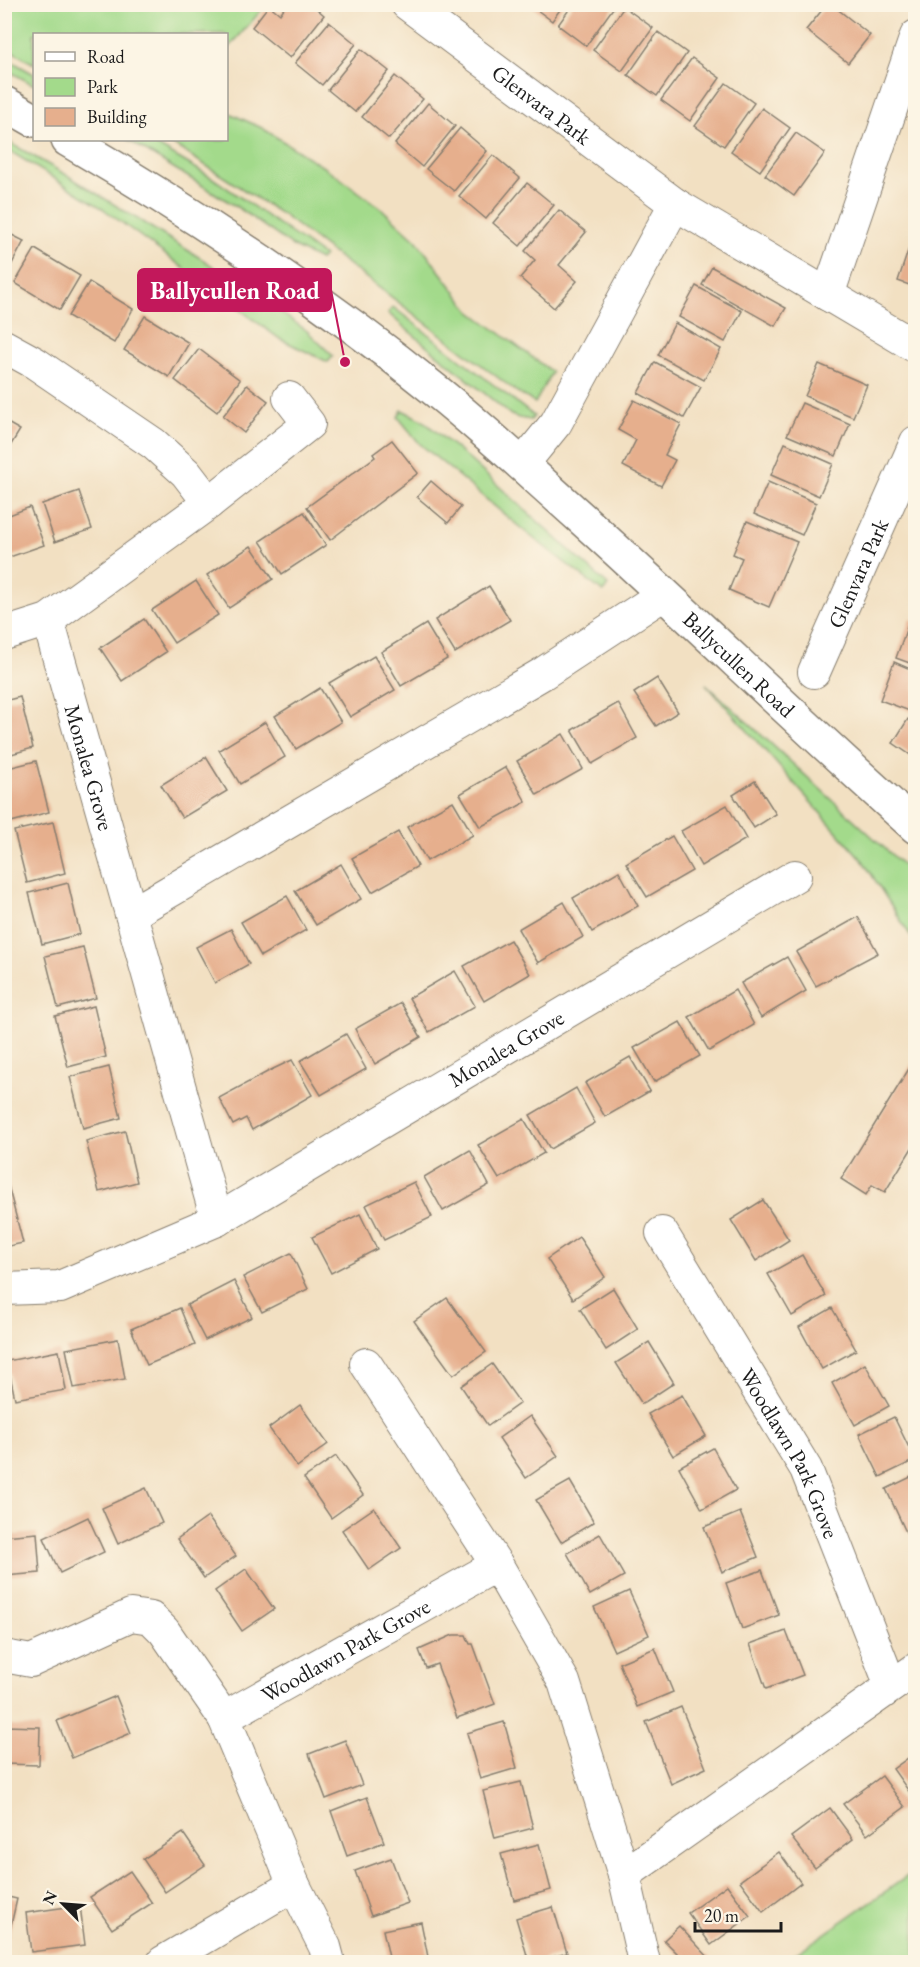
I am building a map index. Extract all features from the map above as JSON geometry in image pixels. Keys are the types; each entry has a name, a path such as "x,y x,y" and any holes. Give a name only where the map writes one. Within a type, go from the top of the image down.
{"street":[{"name":"Glenvara Park","path":"407,4 675,204 915,347"},
{"path":"828,295 915,36"},
{"path":"4,103 33,119"},
{"name":"Ballycullen Road","path":"70,141 184,210 326,307 441,395 664,594 915,827"},
{"path":"522,465 556,423 675,204"},
{"path":"4,345 35,363 154,444 186,473 209,503"},
{"path":"4,634 48,620 209,503 309,424 289,398"},
{"name":"Glenvara Park","path":"814,672 915,442"},
{"path":"132,914 542,674 664,594"},
{"name":"Monalea Grove","path":"48,620 217,1220"},
{"name":"Monalea Grove","path":"4,1288 60,1287 217,1220 795,876"},
{"name":"Woodlawn Park Grove","path":"624,1875 903,1677 806,1470 662,1233"},
{"path":"366,1364 497,1565 564,1682 624,1875 644,1962"},
{"name":"Woodlawn Park Grove","path":"224,1718 497,1565"},
{"path":"4,1656 31,1661 131,1615 151,1618 164,1631 224,1718 294,1885 325,1947 329,1962"},
{"path":"163,1962 294,1885"}],"green space":[{"path":"5,4 266,5 228,49 228,33 33,33 33,63 5,47"},
{"path":"4,57 33,73 33,84 5,69"},
{"path":"228,112 262,128 333,173 383,210 416,240 470,311 552,372 535,403 517,392 283,215 168,141 228,141"},
{"path":"5,140 70,177 205,261 306,330 333,356 328,362 280,339 102,208 5,148"},
{"path":"130,141 150,141 214,179 324,256 320,260 294,247 237,207"},
{"path":"393,307 534,416 531,420 511,415 388,313"},
{"path":"402,410 422,420 471,461 608,585 603,592 528,534 420,444 398,417"},
{"path":"706,684 915,876 915,943 863,861"},
{"path":"915,1871 915,1962 784,1962"}],"building":[{"path":"287,4 311,4 324,15 290,58 252,27 269,5 280,14"},
{"path":"529,4 564,4 552,21"},
{"path":"573,4 616,4 586,46 558,25"},
{"path":"827,4 831,4 870,35 848,63 806,30"},
{"path":"624,7 653,28 622,71 593,50"},
{"path":"329,22 356,44 322,85 295,63"},
{"path":"658,32 687,53 657,96 628,75"},
{"path":"361,49 389,71 355,112 328,90"},
{"path":"692,58 720,78 690,121 661,100"},
{"path":"395,76 423,99 389,139 362,117"},
{"path":"726,83 754,103 724,146 695,126"},
{"path":"428,103 455,126 422,167 395,144"},
{"path":"762,108 790,128 760,171 731,151"},
{"path":"460,128 487,151 454,191 426,169"},
{"path":"796,133 825,153 794,196 765,175"},
{"path":"493,155 520,178 486,219 459,196"},
{"path":"527,183 554,205 520,246 493,223"},
{"path":"559,210 586,232 559,265 577,281 554,308 520,278 535,260 525,251"},
{"path":"4,231 24,241 4,279"},
{"path":"909,248 915,250 915,287 898,281"},
{"path":"35,249 80,276 60,310 15,283"},
{"path":"712,267 786,308 775,326 702,285"},
{"path":"89,282 133,309 114,343 68,316"},
{"path":"696,286 742,311 725,342 679,317"},
{"path":"145,316 189,343 169,377 124,350"},
{"path":"675,323 721,349 704,380 658,355"},
{"path":"199,349 240,380 217,412 175,380"},
{"path":"655,362 701,387 684,418 638,393"},
{"path":"819,364 867,385 853,417 805,396"},
{"path":"247,385 268,401 244,433 223,416"},
{"path":"634,400 681,424 665,455 675,460 661,486 623,466 636,440 618,430"},
{"path":"802,403 850,424 836,456 787,435"},
{"path":"4,421 20,430 4,456"},
{"path":"392,440 418,473 330,540 307,507 375,457 373,454"},
{"path":"785,443 833,464 819,496 771,475"},
{"path":"431,481 461,507 448,523 417,497"},
{"path":"768,482 816,503 802,535 754,514"},
{"path":"79,491 92,529 55,542 42,504"},
{"path":"30,507 44,545 4,559 4,517"},
{"path":"304,512 326,545 282,574 260,541"},
{"path":"747,521 797,542 769,607 729,590 742,558 733,554"},
{"path":"251,546 273,579 229,608 207,575"},
{"path":"196,581 218,615 174,643 152,610"},
{"path":"489,586 510,620 455,653 435,620"},
{"path":"144,619 166,652 122,681 100,648"},
{"path":"910,619 915,621 915,665 896,658"},
{"path":"426,624 447,659 401,686 381,652"},
{"path":"374,656 395,690 350,717 329,683"},
{"path":"894,662 915,671 915,713 880,700"},
{"path":"657,678 678,712 656,726 634,693"},
{"path":"320,688 341,722 296,749 275,716"},
{"path":"20,697 33,748 4,756 4,701"},
{"path":"618,703 637,738 592,764 572,730"},
{"path":"908,719 915,724 915,758 893,743"},
{"path":"265,722 285,757 240,784 219,750"},
{"path":"563,734 583,769 537,795 517,761"},
{"path":"206,757 227,791 182,818 161,785"},
{"path":"36,761 49,812 11,822 4,798 4,769"},
{"path":"506,767 526,802 480,827 460,794"},
{"path":"755,781 776,814 754,828 733,795"},
{"path":"453,801 473,835 427,861 407,827"},
{"path":"727,805 746,839 701,866 681,831"},
{"path":"53,822 65,873 27,883 14,831"},
{"path":"398,832 418,866 372,892 352,858"},
{"path":"672,836 692,871 647,897 626,863"},
{"path":"341,864 361,899 316,925 295,891"},
{"path":"619,871 638,906 592,932 573,898"},
{"path":"68,883 80,934 42,944 29,893"},
{"path":"287,896 306,930 261,956 241,922"},
{"path":"564,902 583,937 538,963 518,929"},
{"path":"858,917 878,953 816,986 796,952"},
{"path":"231,929 249,964 215,983 196,947"},
{"path":"510,940 530,974 484,1001 464,966"},
{"path":"83,947 96,998 58,1008 45,956"},
{"path":"787,957 806,991 761,1018 741,983"},
{"path":"455,971 475,1006 429,1032 409,998"},
{"path":"735,990 754,1025 709,1051 689,1017"},
{"path":"401,1003 421,1037 375,1064 355,1029"},
{"path":"94,1006 106,1057 68,1067 55,1016"},
{"path":"680,1022 700,1056 654,1082 634,1048"},
{"path":"346,1034 366,1069 321,1095 300,1061"},
{"path":"630,1057 650,1091 605,1117 585,1083"},
{"path":"915,1059 915,1143 885,1192 872,1185 866,1195 841,1179"},
{"path":"292,1060 312,1095 252,1130 246,1118 233,1125 219,1098"},
{"path":"109,1067 121,1118 83,1128 70,1077"},
{"path":"576,1088 595,1123 550,1149 530,1115"},
{"path":"524,1119 544,1153 499,1179 478,1145"},
{"path":"125,1131 137,1182 99,1192 86,1141"},
{"path":"470,1150 489,1185 443,1211 424,1177"},
{"path":"4,1170 23,1243 4,1247"},
{"path":"414,1182 432,1217 384,1240 366,1205"},
{"path":"763,1200 789,1240 756,1261 731,1220"},
{"path":"360,1214 377,1249 331,1273 312,1237"},
{"path":"579,1237 605,1277 573,1299 547,1259"},
{"path":"291,1253 308,1289 262,1312 243,1277"},
{"path":"802,1255 826,1296 792,1316 768,1274"},
{"path":"234,1281 252,1317 205,1340 187,1305"},
{"path":"613,1288 638,1329 606,1350 580,1309"},
{"path":"447,1298 486,1352 453,1375 414,1321"},
{"path":"180,1308 195,1345 147,1365 131,1329"},
{"path":"832,1308 856,1350 822,1369 799,1327"},
{"path":"118,1339 125,1379 74,1388 66,1349"},
{"path":"649,1342 674,1383 642,1404 616,1363"},
{"path":"59,1351 66,1390 15,1399 7,1361"},
{"path":"492,1364 520,1403 488,1426 461,1386"},
{"path":"865,1364 889,1406 855,1425 832,1383"},
{"path":"682,1395 706,1436 673,1456 648,1414"},
{"path":"300,1405 328,1444 297,1467 269,1428"},
{"path":"530,1416 558,1456 526,1478 499,1438"},
{"path":"894,1417 915,1460 880,1477 859,1434"},
{"path":"713,1448 736,1490 702,1509 679,1467"},
{"path":"336,1456 363,1495 331,1518 304,1478"},
{"path":"915,1475 915,1528 906,1532 886,1489"},
{"path":"570,1481 594,1522 561,1542 536,1500"},
{"path":"146,1488 162,1523 118,1544 102,1508"},
{"path":"374,1508 401,1548 369,1570 342,1530"},
{"path":"740,1512 758,1557 722,1572 704,1527"},
{"path":"88,1517 104,1552 60,1573 44,1538"},
{"path":"208,1517 236,1556 204,1578 177,1539"},
{"path":"37,1533 40,1573 4,1576 4,1536"},
{"path":"600,1534 624,1576 590,1595 567,1553"},
{"path":"246,1569 274,1609 242,1631 215,1591"},
{"path":"762,1570 779,1615 742,1629 726,1583"},
{"path":"629,1591 649,1635 614,1651 594,1607"},
{"path":"786,1631 803,1675 766,1689 750,1644"},
{"path":"453,1635 466,1635 470,1644 473,1644 495,1704 457,1718 437,1664 426,1668 419,1650"},
{"path":"655,1648 673,1692 637,1707 619,1663"},
{"path":"116,1696 131,1733 72,1758 57,1721"},
{"path":"681,1707 706,1768 671,1784 646,1722"},
{"path":"504,1722 517,1768 480,1779 467,1733"},
{"path":"4,1726 40,1727 39,1765 4,1764"},
{"path":"345,1740 362,1785 326,1799 309,1754"},
{"path":"915,1753 915,1800 893,1769"},
{"path":"882,1776 905,1807 867,1835 843,1804"},
{"path":"521,1782 533,1828 495,1838 483,1791"},
{"path":"367,1797 384,1842 347,1856 331,1811"},
{"path":"830,1808 853,1839 815,1868 791,1837"},
{"path":"183,1833 205,1865 165,1892 143,1859"},
{"path":"539,1844 551,1890 514,1900 501,1854"},
{"path":"779,1852 801,1883 763,1912 740,1881"},
{"path":"391,1858 408,1903 371,1916 355,1871"},
{"path":"130,1871 152,1903 112,1929 90,1897"},
{"path":"727,1885 750,1916 711,1945 688,1913"},
{"path":"4,1896 17,1899 8,1938 4,1937"},
{"path":"80,1905 85,1945 31,1952 26,1913"},
{"path":"553,1907 567,1953 529,1962 516,1918"},
{"path":"421,1922 429,1962 390,1962 383,1930"},
{"path":"679,1926 711,1962 677,1962 682,1958 664,1940"}],"place":[{"name":"Ballycullen Road","path":"345,362"}]}
